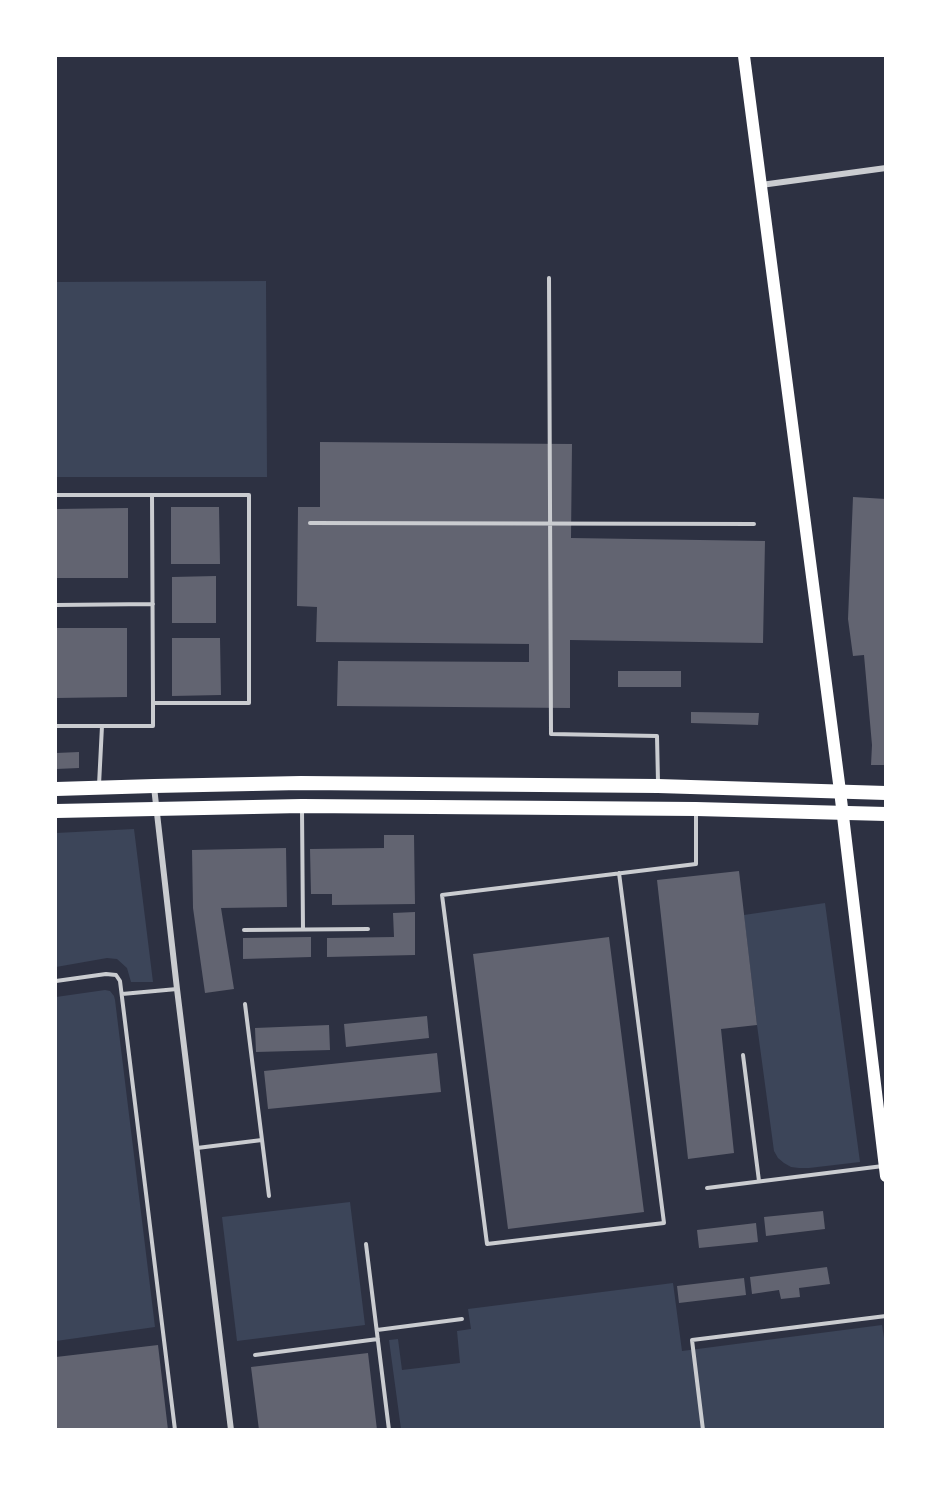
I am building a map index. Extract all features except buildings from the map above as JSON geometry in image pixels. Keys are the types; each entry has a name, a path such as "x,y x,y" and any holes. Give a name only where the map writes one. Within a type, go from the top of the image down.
{"highway":[{"path":"56,789 312,783 658,786 885,793"},
{"path":"56,811 302,806 696,809 885,814"}],"main road":[{"path":"744,56 840,791 885,1171"}],"street":[{"path":"760,185 885,168"},
{"path":"154,786 231,1430"}],"lane":[{"path":"549,278 551,734 657,736 658,786"},
{"path":"56,495 249,495 249,703 153,703"},
{"path":"56,726 153,726 152,495"},
{"path":"310,523 753,524"},
{"path":"56,604 153,604"},
{"path":"99,787 102,726"},
{"path":"302,806 303,929"},
{"path":"619,873 664,1223 487,1244 442,895 619,873 696,864 696,809"},
{"path":"244,930 368,928"},
{"path":"56,981 100,974 112,974 119,978 175,1430"},
{"path":"122,994 177,989"},
{"path":"244,1004 269,1196"},
{"path":"743,1055 759,1181"},
{"path":"196,1148 262,1140"},
{"path":"707,1188 759,1181 885,1171"},
{"path":"366,1244 389,1430"},
{"path":"703,1430 692,1340 885,1316"},
{"path":"377,1330 462,1319"},
{"path":"255,1354 378,1339"}],"shaded area":[{"path":"266,281 267,477 56,477 56,282"},
{"path":"134,829 153,982 131,982 127,968 117,959 107,958 56,967 56,833"},
{"path":"825,903 860,1162 799,1168 784,1163 774,1151 744,915"},
{"path":"110,991 115,1000 155,1327 56,1341 56,997"},
{"path":"350,1202 365,1325 237,1341 222,1217"},
{"path":"673,1283 682,1351 882,1325 886,1351 885,1429 401,1429 389,1340 398,1339 402,1370 460,1363 457,1331 471,1329 468,1309"}]}
